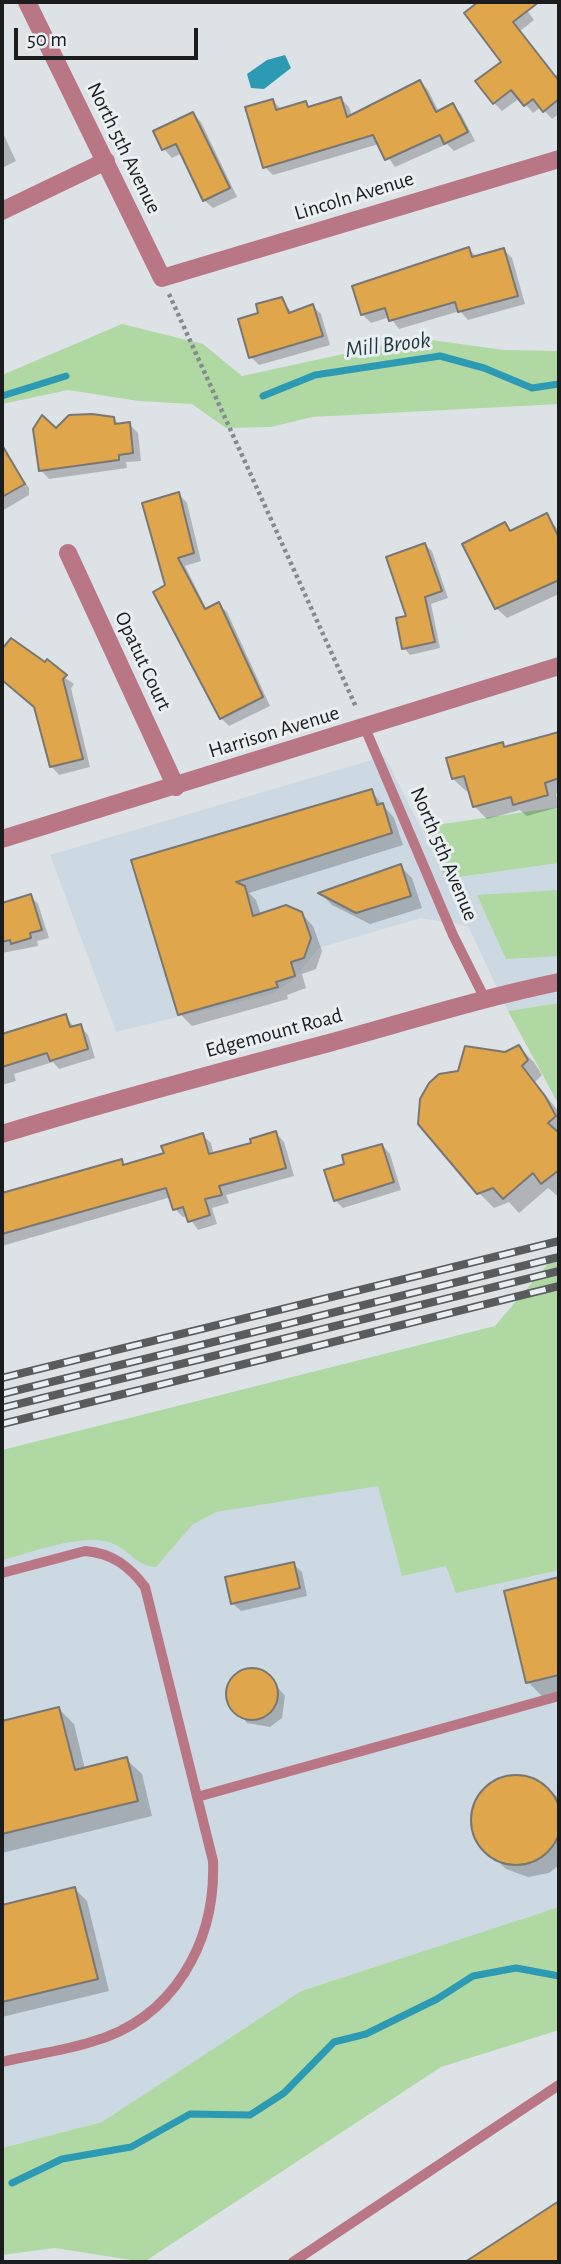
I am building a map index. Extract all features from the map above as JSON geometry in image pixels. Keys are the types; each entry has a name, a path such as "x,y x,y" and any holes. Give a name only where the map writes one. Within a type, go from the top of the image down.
{"street":[{"name":"North 5th Avenue","path":"27,2 162,278"},
{"name":"Lincoln Avenue","path":"162,278 559,159"},
{"path":"2,211 106,162"},
{"name":"Opatut Court","path":"68,553 176,787"},
{"name":"Harrison Avenue","path":"2,839 559,666"},
{"name":"Edgemount Road","path":"2,1134 157,1087 331,1042 484,998 559,982"}],"lane":[{"name":"North 5th Avenue","path":"366,728 453,935 484,998"},
{"path":"2,1573 85,1552 108,1555 136,1576 145,1587 213,1861 214,1890 209,1919 200,1945 169,1994 147,2015 93,2042 2,2062"},
{"path":"197,1797 559,1696"},
{"path":"293,2262 559,2085"}],"path":[{"path":"162,278 366,728"}],"shaded area":[{"path":"385,756 446,879 559,863 559,1003 508,1011 468,926 421,918 319,948 292,981 272,994 116,1032 50,855"},
{"path":"559,1410 559,1907 301,1991 102,2122 2,2148 2,1543"}],"green space":[{"path":"122,324 203,344 242,376 417,338 504,350 559,351 559,404 312,417 271,427 226,428 192,404 139,401 68,390 2,404 2,375"},
{"path":"559,807 559,863 445,879 422,827"},
{"path":"559,890 559,956 506,959 477,895"},
{"path":"559,1003 559,1105 508,1011"},
{"path":"559,1251 559,1570 456,1593 446,1566 402,1576 378,1486 216,1512 192,1525 156,1567 139,1562 114,1544 89,1540 58,1544 2,1560 2,1450 495,1326"},
{"path":"559,1907 559,2030 441,2067 144,2262 55,2248 2,2255 2,2148 102,2122 301,1991"}],"water":[{"path":"285,55 291,68 264,89 251,88 247,74 267,60"}],"building":[{"path":"478,2 539,2 513,22 559,81 559,99 543,112 533,99 524,106 511,90 493,104 475,81 501,62 464,13"},
{"path":"420,80 436,112 453,103 468,132 444,144 440,135 385,160 373,135 263,168 245,107 273,99 276,110 306,101 308,107 341,97 347,117"},
{"path":"193,112 230,188 203,201 176,144 162,150 153,131"},
{"path":"469,247 472,257 504,248 518,296 458,312 455,302 389,321 385,308 361,315 352,286"},
{"path":"282,297 289,313 313,304 323,336 249,358 238,319 258,313 256,304"},
{"path":"42,415 56,428 69,415 114,417 115,424 130,422 133,453 119,455 119,460 39,471 33,429"},
{"path":"2,445 25,484 2,497"},
{"path":"179,492 194,553 178,558 205,609 219,602 263,697 220,719 153,592 165,585 142,503"},
{"path":"547,513 559,538 559,580 495,609 462,544 505,522 510,531"},
{"path":"425,543 442,591 425,597 435,642 402,649 396,618 406,616 386,557"},
{"path":"11,638 45,662 47,659 67,675 63,679 83,759 50,767 34,707 2,680 2,649"},
{"path":"559,732 559,778 545,783 548,795 513,805 511,797 473,807 464,776 452,779 446,758 503,742 504,747"},
{"path":"372,789 377,805 383,803 392,833 236,882 245,886 253,916 286,905 302,912 311,938 304,958 291,962 295,976 276,982 278,987 178,1015 131,860"},
{"path":"401,864 411,896 356,913 318,893"},
{"path":"31,894 42,930 30,933 31,938 11,944 10,940 2,942 2,903"},
{"path":"66,1014 70,1027 81,1024 88,1049 50,1061 47,1053 2,1067 2,1034"},
{"path":"519,1045 528,1060 522,1066 545,1096 556,1116 548,1123 559,1133 559,1170 541,1184 533,1173 503,1199 493,1188 477,1194 418,1124 420,1099 429,1083 439,1074 458,1071 465,1046 505,1052"},
{"path":"276,1131 286,1168 219,1186 222,1195 205,1199 210,1215 188,1222 183,1207 173,1210 166,1188 2,1234 2,1193 122,1159 123,1165 164,1153 161,1146 203,1133 209,1154 251,1143 250,1139"},
{"path":"382,1144 394,1182 334,1201 324,1170 344,1164 342,1155"},
{"path":"294,1562 300,1588 231,1604 225,1577"},
{"path":"559,1577 559,1675 526,1683 504,1591"},
{"path":"252,1668 262,1670 270,1676 276,1684 276,1704 270,1712 262,1718 252,1720 242,1718 234,1712 228,1704 226,1694 228,1684 234,1676 242,1670"},
{"path":"59,1707 75,1770 127,1757 138,1801 2,1834 2,1721"},
{"path":"516,1775 533,1778 548,1788 558,1803 561,1820 558,1837 548,1852 533,1862 516,1865 499,1862 484,1852 474,1837 471,1820 474,1803 484,1788 499,1778"},
{"path":"75,1887 98,1979 2,2002 2,1905"},
{"path":"559,2201 559,2262 465,2262"}],"waterway":[{"name":"Mill Brook","path":"263,396 315,375 440,356 484,368 532,388 559,384"},
{"name":"Mill Brook","path":"2,396 66,376"},
{"path":"12,2183 62,2159 131,2147 190,2114 250,2115 284,2093 334,2042 366,2034 437,1999 473,1976 516,1968 559,1976"}],"railway":[{"path":"2,1378 559,1241"},
{"path":"2,1394 559,1257"},
{"path":"2,1408 559,1271"},
{"path":"2,1424 559,1286"}]}
